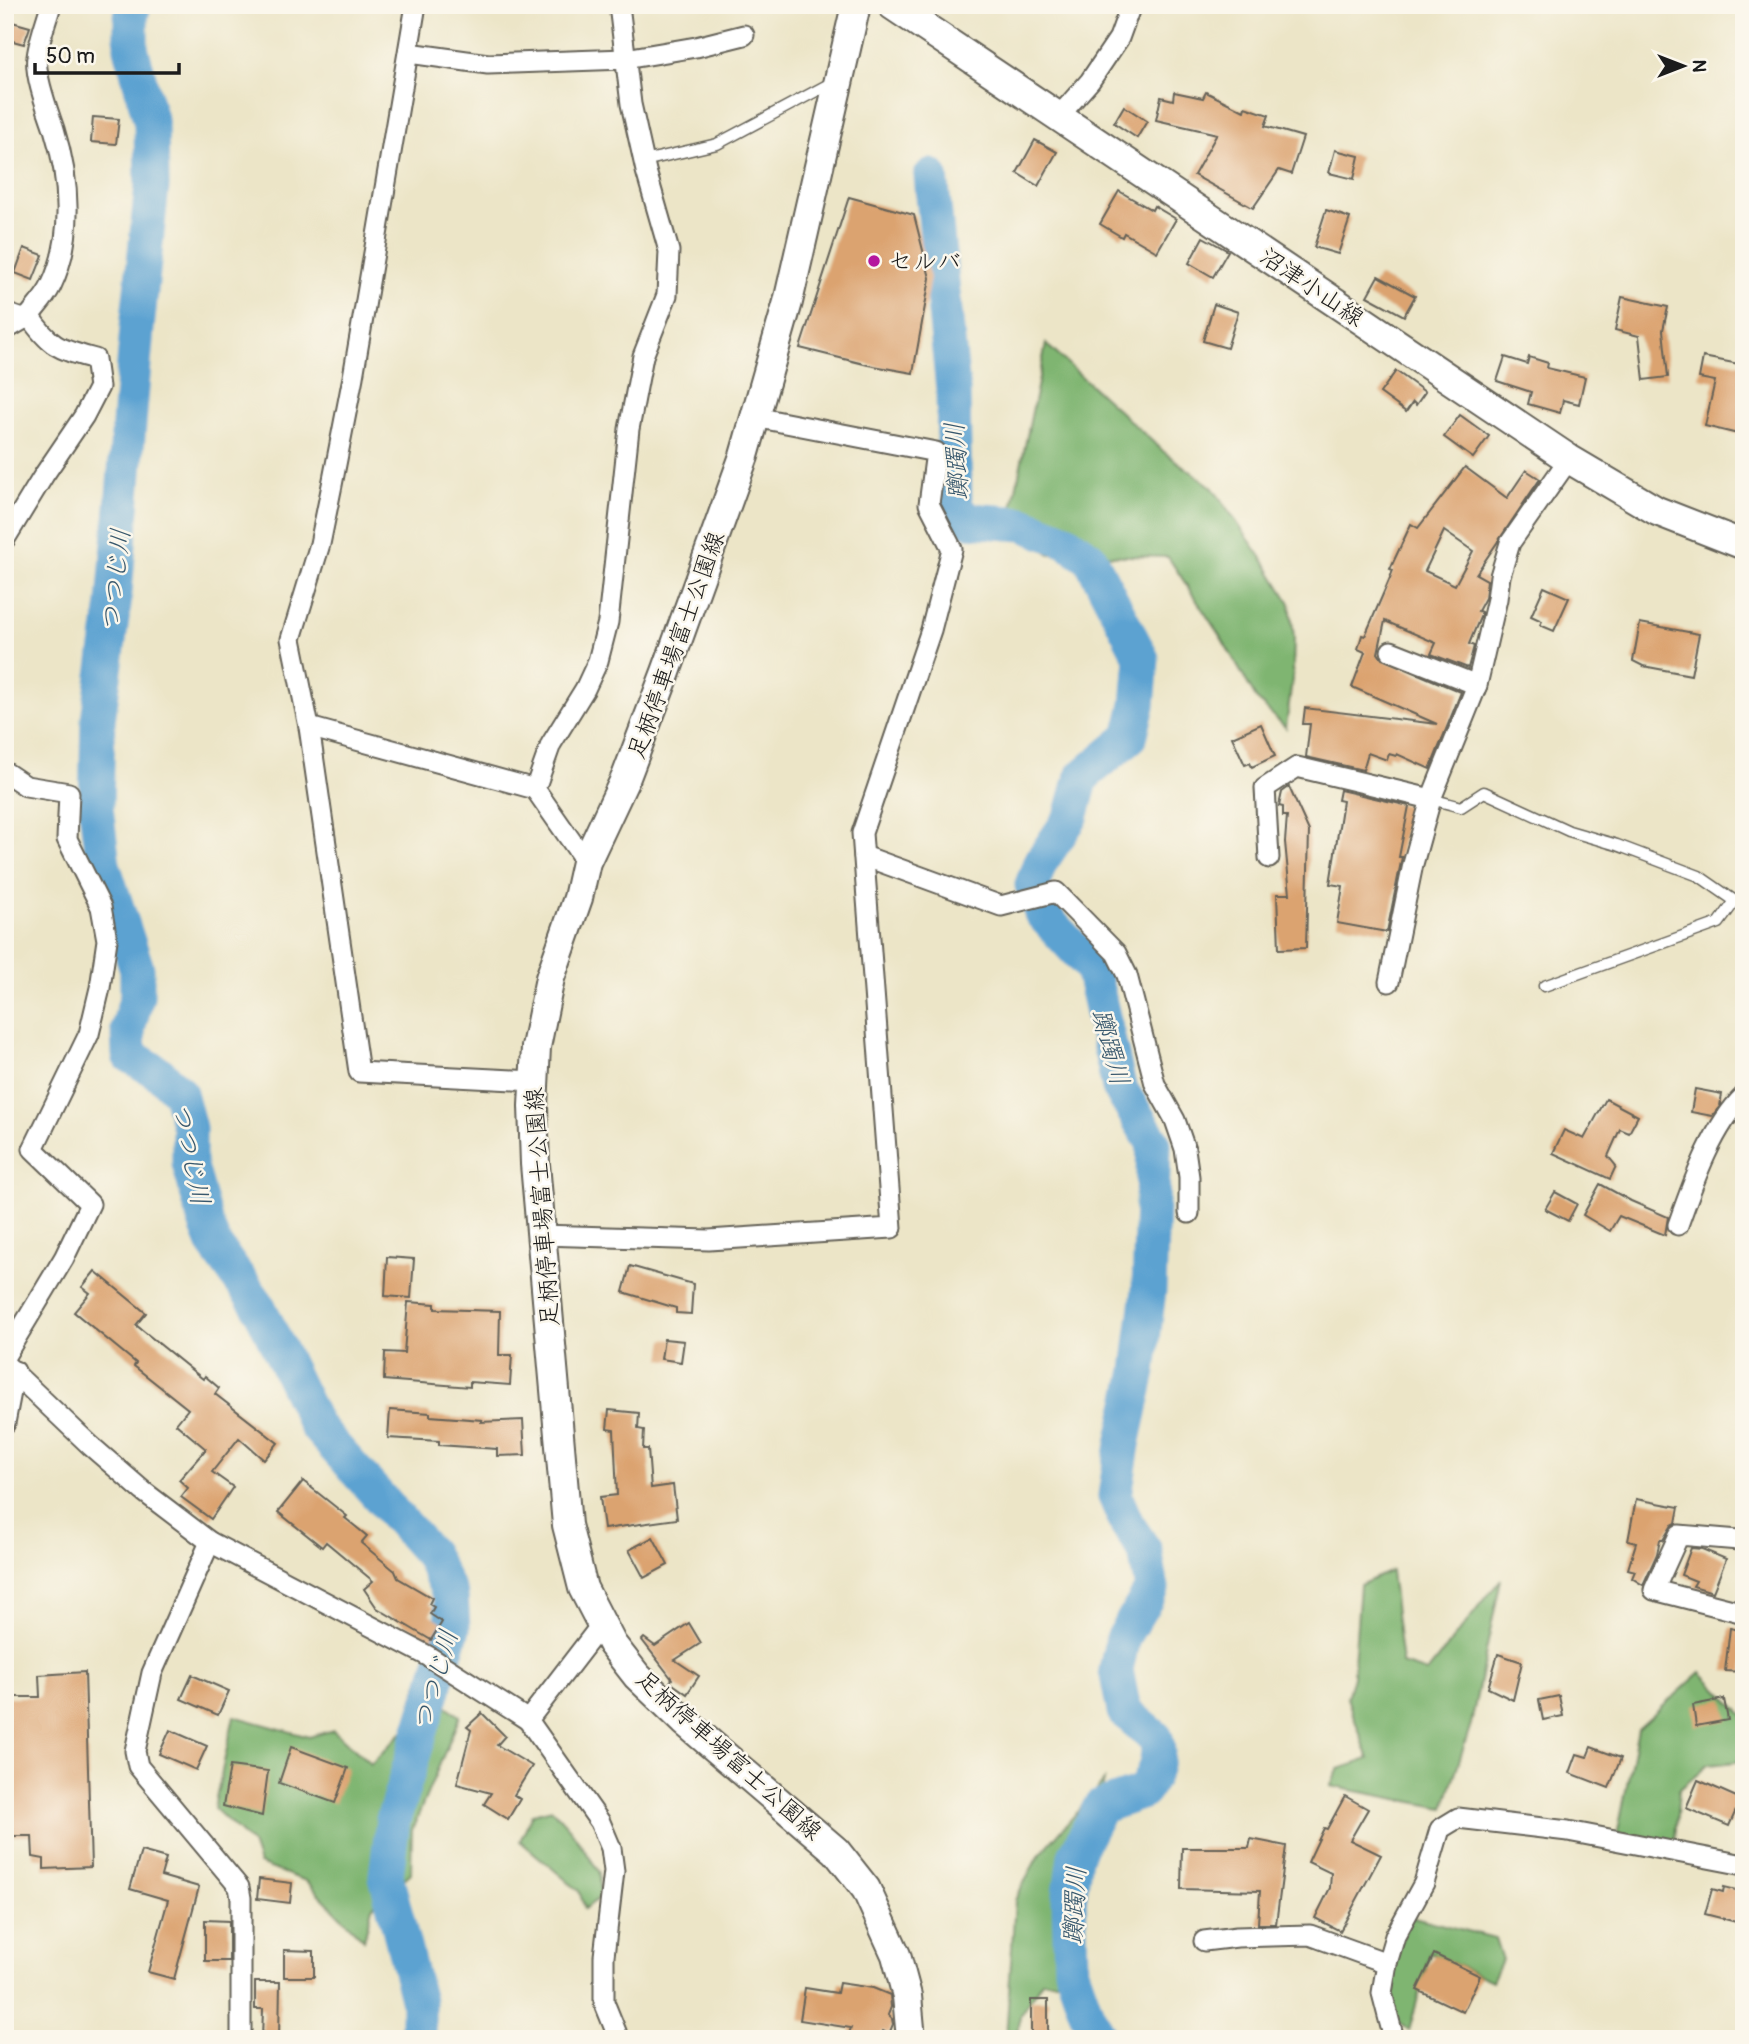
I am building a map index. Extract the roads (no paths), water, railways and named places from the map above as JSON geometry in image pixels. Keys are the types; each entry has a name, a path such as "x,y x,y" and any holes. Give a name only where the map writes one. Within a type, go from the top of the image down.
{"main road":[{"name":"足柄停車場富士公園線","path":"856,5 788,302 755,417 716,538 662,684 626,777 586,862 579,898 550,978 536,1047 535,1164 567,1525 583,1588 601,1625 638,1676 684,1721 836,1851 858,1877 883,1922 896,1955 907,1996 911,2039"},
{"name":"沼津小山線","path":"892,5 1569,459 1657,511 1744,545"}],"street":[{"path":"5,330 29,316 51,287 66,239 69,218 62,164 36,59 51,5"},
{"path":"416,5 355,363 325,520 292,639 309,727 359,1072 534,1081"},
{"path":"535,789 551,744 598,661 608,622 631,417 643,356 667,295 669,251 631,104 619,5"},
{"path":"1059,116 1090,81 1119,38 1131,5"},
{"path":"408,53 488,64 625,59 696,47 744,35"},
{"path":"5,539 84,416 99,387 95,359 57,348 38,330 29,316"},
{"path":"541,1235 709,1240 892,1228 862,833 930,630 952,549 929,504 936,452 755,417"},
{"path":"1389,982 1413,863 1432,799 1477,685 1500,576 1510,543 1569,459"},
{"path":"1391,651 1477,685"},
{"path":"309,727 535,789 586,862"},
{"path":"1269,858 1265,788 1297,767 1432,799"},
{"path":"5,772 26,786 69,793 67,839 101,907 107,940 100,988 89,1034 33,1149 90,1204 9,1364 5,1423"},
{"path":"864,856 1001,906 1056,892 1116,953 1127,975 1155,1084 1175,1120 1185,1149 1189,1177 1189,1213"},
{"path":"1678,1225 1694,1181 1721,1128 1744,1096"},
{"path":"9,1364 91,1446 209,1542 428,1656 528,1720 600,1822 611,1848 614,1871 604,1956 604,2002 619,2039"},
{"path":"1739,1540 1679,1535 1654,1590 1744,1613"},
{"path":"209,1542 152,1673 135,1751 138,1766 239,1887 241,2039"},
{"path":"528,1720 601,1625"},
{"path":"1394,2039 1382,1993 1387,1963 1395,1936 1424,1883 1440,1829 1458,1818 1568,1831 1744,1865"},
{"path":"1204,1941 1237,1937 1310,1935 1387,1963"}],"lane":[{"path":"644,161 717,144 840,79"},
{"path":"5,308 29,316"},
{"path":"1432,799 1461,807 1484,792 1569,831 1617,845 1699,876 1739,902 1719,923 1544,986"}],"waterway":[{"name":"つつじ川","path":"134,5 131,16 131,48 151,123 152,186 114,604 98,720 96,808 103,865 137,969 137,996 128,1028 129,1055 160,1074 180,1093 189,1128 189,1163 214,1244 258,1305 316,1426 430,1554 451,1596 453,1628 393,1820 386,1876 418,2002 418,2039"},
{"name":"躑躅川","path":"931,176 953,389 955,509 969,520 1023,524 1066,541 1090,558 1142,659 1138,705 1130,737 1082,777 1071,817 1040,863 1032,885 1041,913 1092,968 1119,1087 1154,1144 1149,1290 1139,1371 1115,1496 1127,1524 1145,1551 1152,1589 1123,1637 1116,1670 1124,1711 1156,1738 1158,1753 1153,1773 1143,1792 1100,1807 1075,1856 1069,1901 1071,1968 1087,2014 1100,2039"}],"place":[{"name":"セルバ","path":"874,261"}]}
